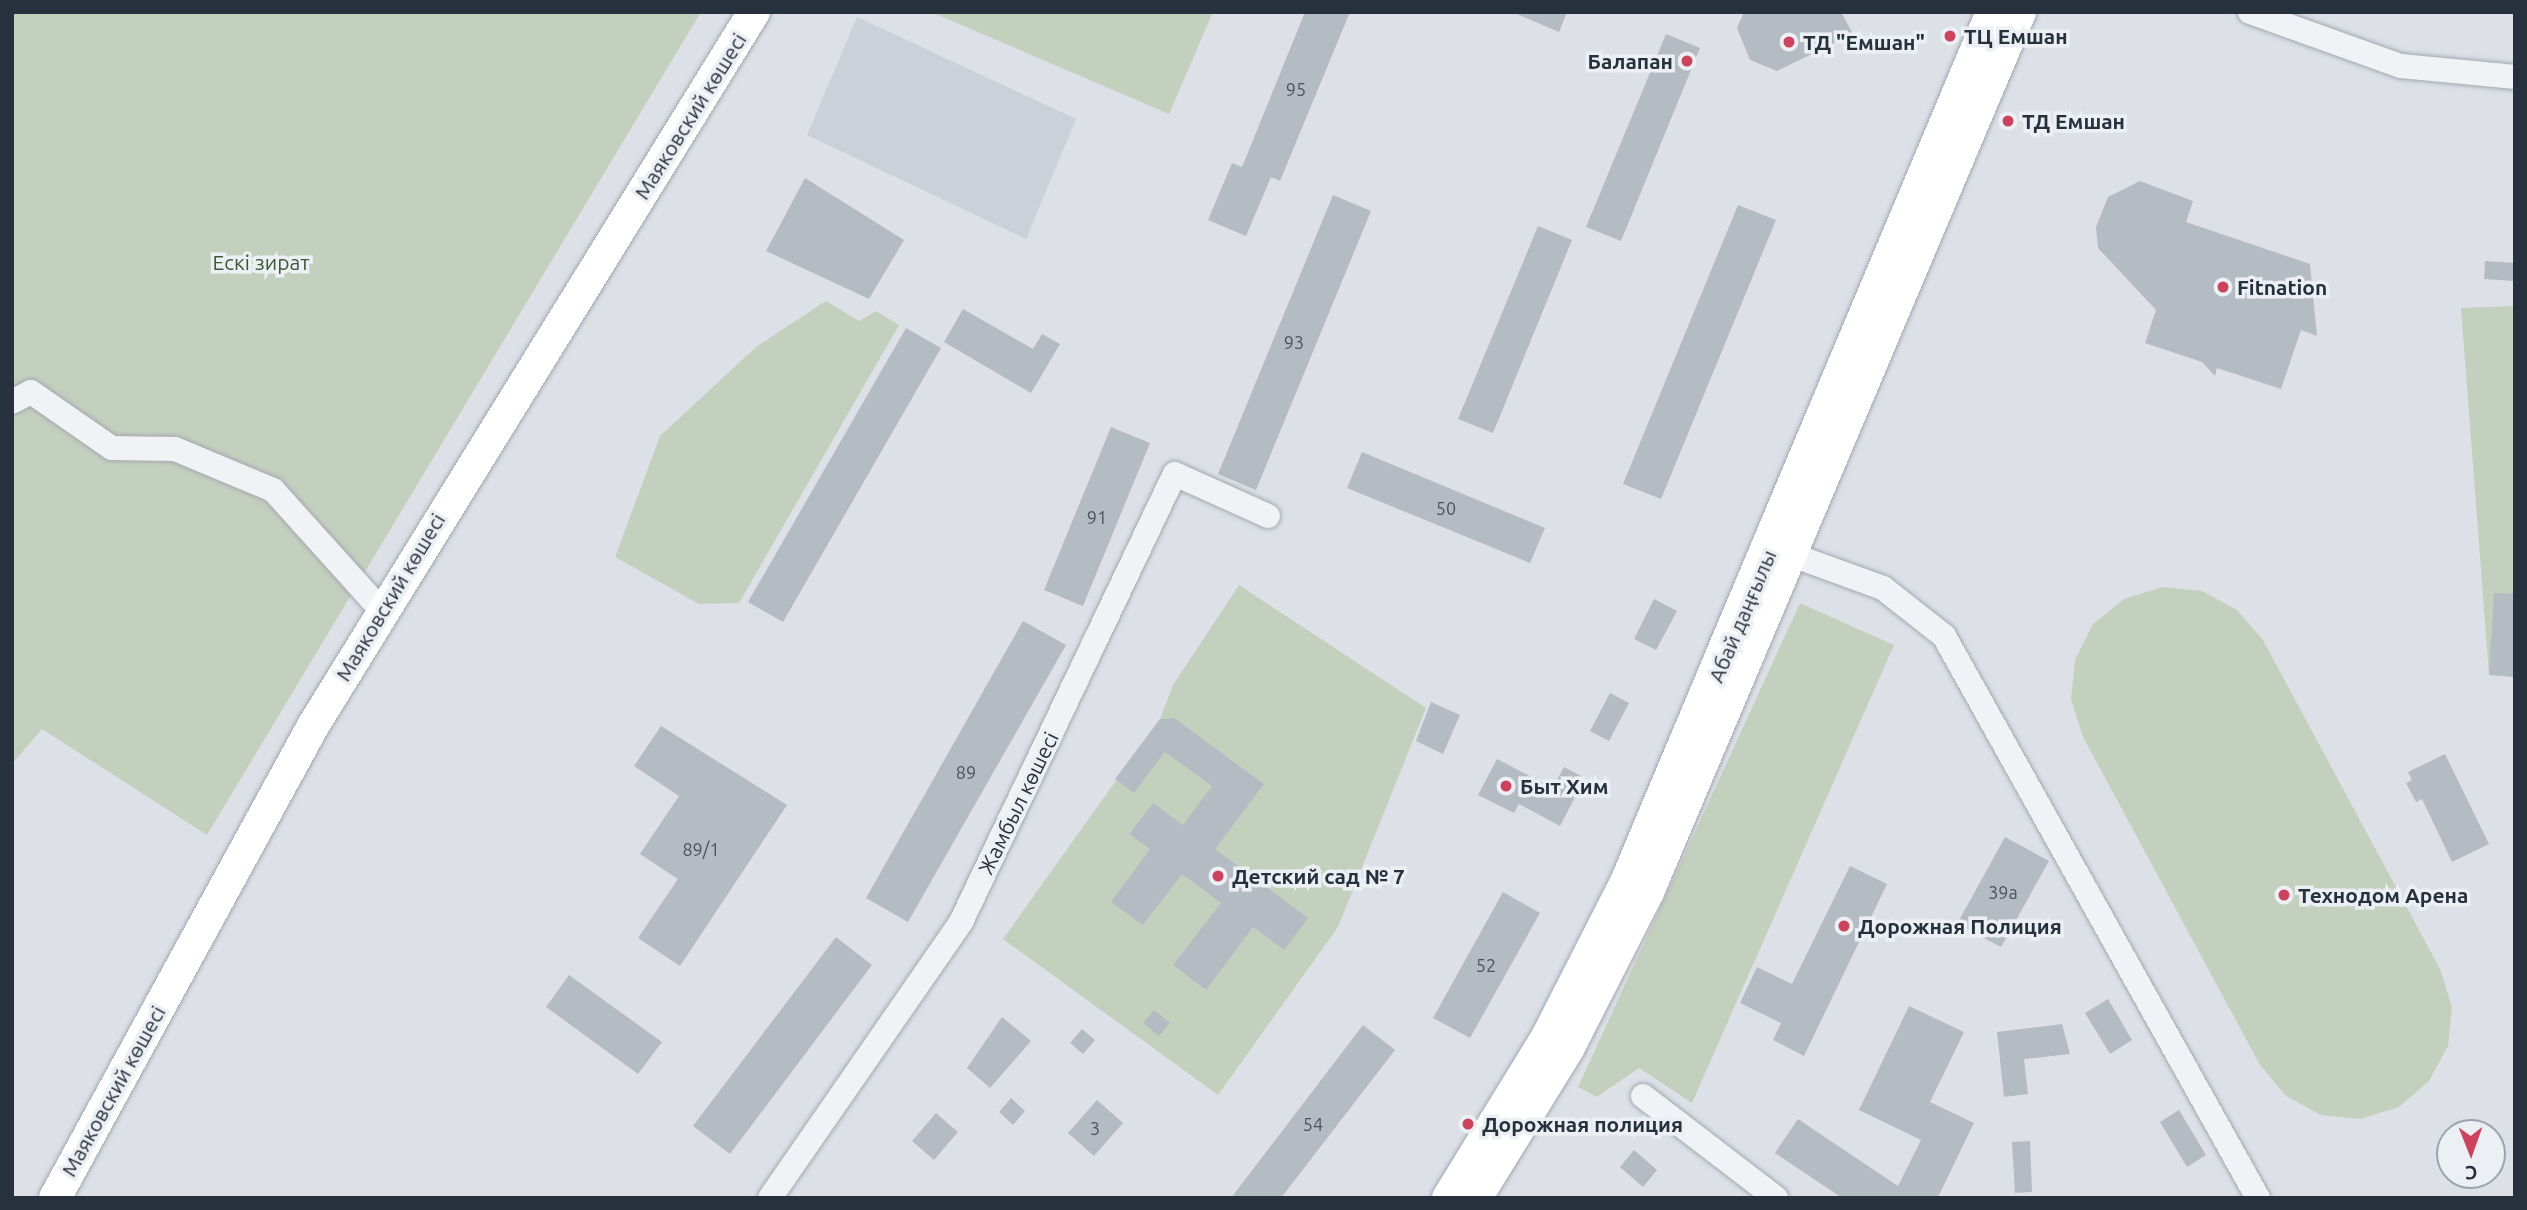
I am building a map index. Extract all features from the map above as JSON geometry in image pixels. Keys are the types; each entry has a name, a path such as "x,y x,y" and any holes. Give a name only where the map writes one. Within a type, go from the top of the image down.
{"main road":[{"name":"Маяковский көшесі","path":"55,1198 382,611 754,12"},
{"name":"Абай даңғылы","path":"1476,1198 1568,1049 1648,892 1992,12"},
{"name":"Абай даңғылы","path":"1448,1198 1547,1037 1626,882 1781,557 2020,12"}],"street":[{"path":"2250,12 2401,66 2515,77"},
{"path":"18,390 112,448 175,449 274,490 382,611"},
{"name":"Жамбыл көшесі","path":"770,1198 961,922 1175,474 1268,516"},
{"path":"1781,557 1884,588 1944,636 2259,1198"},
{"path":"1643,1096 1776,1198"}],"shaded area":[{"path":"857,17 1076,119 1026,239 807,135"}],"green space":[{"name":"Ескі зират","path":"12,12 701,12 207,835 42,729 12,764"},
{"path":"931,12 1213,12 1169,114"},
{"path":"826,301 859,321 876,311 899,325 739,603 699,604 615,557 660,436 756,347"},
{"path":"2515,306 2515,677 2489,675 2461,308"},
{"path":"1239,585 1426,708 1338,927 1218,1095 1003,939 1160,719 1173,685"},
{"name":"Технодом Арена","path":"2162,587 2202,591 2237,610 2263,640 2440,969 2452,1007 2448,1046 2429,1081 2399,1107 2360,1119 2321,1115 2286,1096 2260,1065 2083,737 2071,699 2075,660 2093,624 2124,599"},
{"path":"1800,603 1894,645 1692,1103 1639,1068 1597,1097 1578,1087"}],"building":[{"path":"1305,12 1350,12 1280,181 1271,177 1246,236 1208,220 1232,163 1242,167"},
{"path":"1512,12 1567,12 1559,32"},
{"name":"ТД \"Емшан\"","path":"1744,12 1841,12 1853,34 1777,71 1750,60 1737,28"},
{"path":"1666,34 1700,48 1621,241 1586,227"},
{"path":"805,178 904,240 869,299 766,251"},
{"name":"Fitnation","path":"2140,181 2193,201 2186,222 2310,264 2317,336 2301,330 2281,389 2217,368 2215,376 2202,362 2145,343 2156,310 2098,248 2096,227 2108,197"},
{"path":"1333,195 1371,211 1256,490 1218,474"},
{"path":"1738,205 1776,220 1661,499 1623,484"},
{"path":"1538,226 1572,240 1493,433 1458,419"},
{"path":"2485,261 2515,263 2515,281 2484,279"},
{"path":"963,309 1033,349 1042,334 1060,344 1031,393 944,342"},
{"path":"906,328 941,348 783,622 748,602"},
{"path":"1111,427 1150,443 1083,606 1044,590"},
{"path":"1362,452 1545,528 1530,563 1347,488"},
{"path":"2494,593 2515,594 2515,677 2489,675"},
{"path":"1654,599 1677,611 1656,650 1634,639"},
{"path":"1023,621 1066,645 908,922 866,898"},
{"path":"1610,693 1629,703 1609,741 1590,731"},
{"path":"1431,702 1460,715 1443,754 1416,741"},
{"name":"Детский сад № 7","path":"1174,718 1264,784 1215,849 1308,918 1284,950 1253,927 1206,990 1173,965 1221,903 1182,874 1143,925 1111,902 1150,849 1129,834 1153,803 1183,825 1212,786 1165,752 1134,793 1115,779 1160,719"},
{"path":"661,726 787,805 680,966 638,938 678,879 640,854 679,796 634,766"},
{"path":"2445,754 2489,844 2452,862 2422,799 2416,802 2406,783 2412,780 2408,772"},
{"path":"1497,759 1553,788 1564,767 1585,778 1560,826 1519,804 1514,813 1478,795"},
{"path":"2005,837 2049,861 2001,947 1957,924"},
{"name":"Дорожная Полиция","path":"1850,866 1887,884 1804,1056 1773,1040 1781,1023 1740,1003 1757,967 1792,984"},
{"path":"1503,892 1540,913 1470,1038 1433,1018"},
{"path":"836,937 872,965 730,1154 693,1126"},
{"path":"569,975 662,1042 638,1074 546,1007"},
{"path":"2108,999 2132,1040 2110,1054 2085,1013"},
{"path":"1909,1006 1964,1032 1930,1102 1974,1123 1938,1197 1842,1198 1775,1153 1798,1119 1898,1186 1921,1140 1859,1110"},
{"path":"1154,1010 1170,1023 1159,1036 1143,1023"},
{"path":"1002,1017 1031,1041 990,1088 967,1068"},
{"path":"2062,1024 2070,1054 2024,1059 2028,1094 2004,1097 1997,1032"},
{"path":"1363,1025 1395,1050 1281,1198 1231,1198"},
{"path":"1082,1029 1095,1040 1083,1054 1070,1043"},
{"path":"1011,1098 1025,1111 1013,1125 999,1112"},
{"path":"1097,1100 1123,1123 1094,1156 1068,1133"},
{"path":"2179,1110 2206,1155 2187,1167 2160,1122"},
{"path":"936,1113 958,1132 934,1160 912,1141"},
{"path":"2030,1141 2032,1192 2015,1193 2012,1142"},
{"path":"1634,1150 1657,1170 1643,1187 1620,1167"}],"place":[{"name":"ТЦ Емшан","path":"1950,36"},
{"name":"ТД \"Емшан\"","path":"1789,42"},
{"name":"Балапан","path":"1687,61"},
{"name":"ТД Емшан","path":"2008,121"},
{"name":"Fitnation","path":"2223,287"},
{"name":"Быт Хим","path":"1506,786"},
{"name":"Детский сад № 7","path":"1218,876"},
{"name":"Технодом Арена","path":"2284,895"},
{"name":"Дорожная Полиция","path":"1844,926"},
{"name":"Дорожная полиция","path":"1468,1124"}]}
